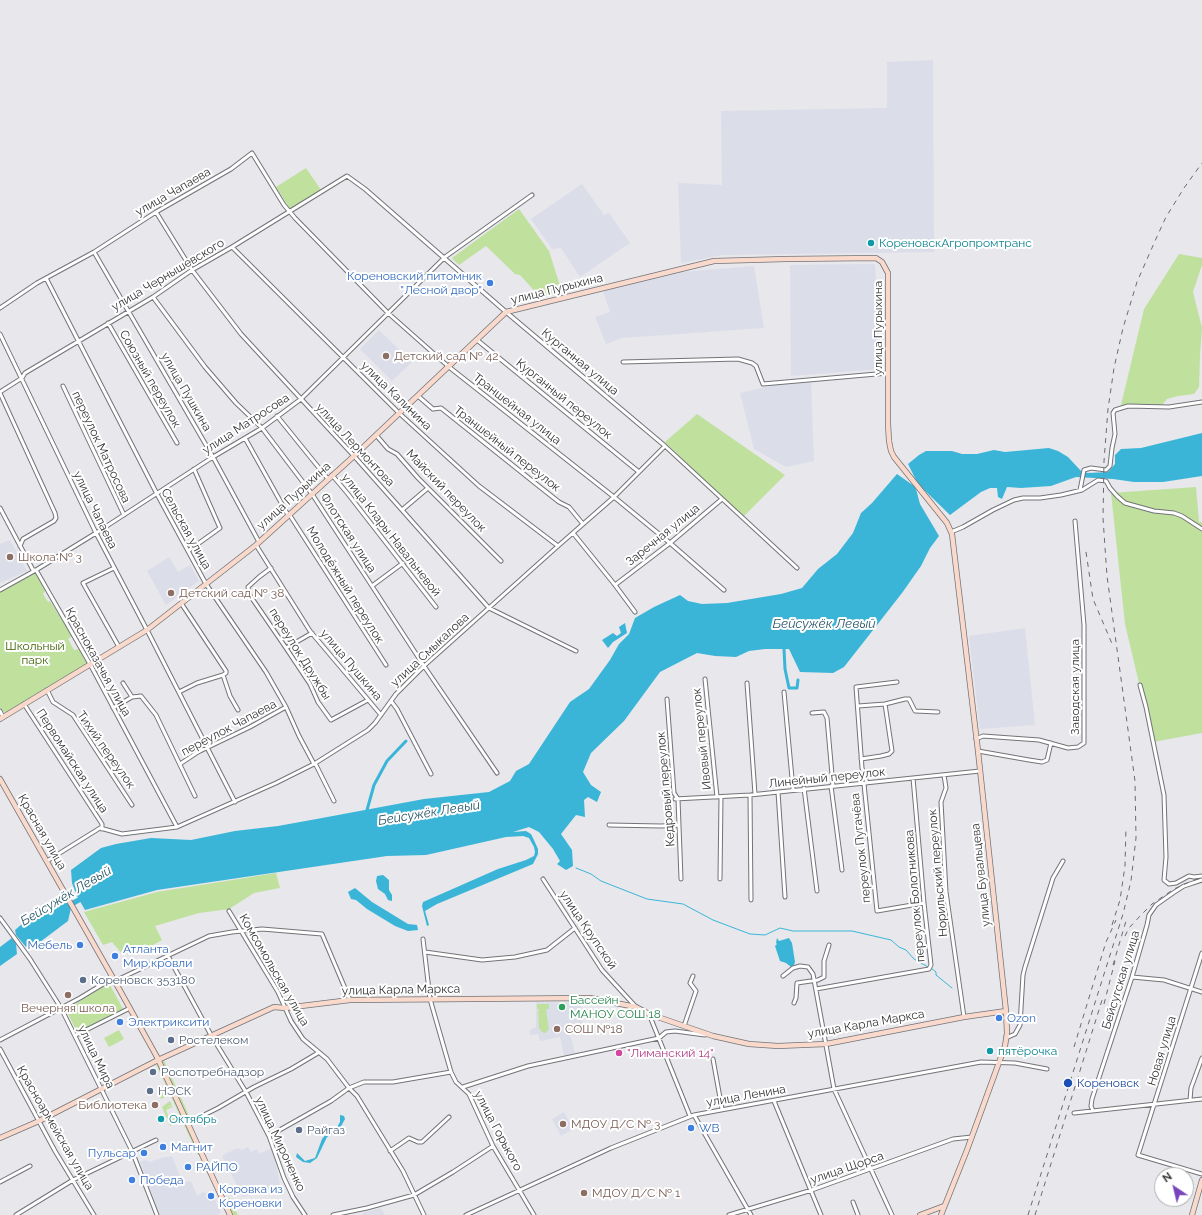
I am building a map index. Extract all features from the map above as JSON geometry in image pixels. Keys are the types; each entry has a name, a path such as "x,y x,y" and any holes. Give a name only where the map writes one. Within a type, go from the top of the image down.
{"street":[{"name":"Траншейная улица","path":"252,153 294,218 388,313 449,367 614,497 724,590"},
{"name":"улица Чапаева","path":"0,308 46,278 94,252 156,212 231,169 252,153"},
{"name":"улица Чернышевского","path":"0,392 22,378 25,373 153,297 192,270 348,176"},
{"name":"Курганная улица","path":"348,176 665,446 797,568"},
{"name":"улица Матросова","path":"0,590 96,534 194,469 262,428 300,399 445,258 532,195"},
{"name":"улица Лермонтова","path":"156,212 192,270 241,334 354,456 489,608 576,651"},
{"name":"улица Калинина","path":"232,247 399,413 478,486 558,546"},
{"name":"улица Пушкина","path":"94,252 213,457 271,568 312,633 381,715"},
{"name":"улица Пурыхина","path":"1,718 147,630 258,543 354,456 506,312 714,261 786,258 876,258 882,262 888,274 889,441 894,457 947,523"},
{"name":"Сельская улица","path":"46,278 157,494 206,584 266,672 286,707 299,736 314,764 316,765 334,802"},
{"name":"Флотская улица","path":"153,297 205,368 236,404 262,428 312,494 424,666 497,773"},
{"name":"Союзный переулок","path":"108,323 177,443"},
{"name":"улица Чапаева","path":"0,334 96,534 235,802"},
{"name":"Курганный переулок","path":"477,340 639,472"},
{"path":"623,362 738,359 752,363 756,366 763,384 888,373"},
{"name":"переулок Матросова","path":"63,386 124,515"},
{"path":"0,392 56,518 54,521 23,539 20,546"},
{"name":"Траншейный переулок","path":"418,396 433,409 441,408 544,491 569,507 583,524"},
{"path":"1080,490 1084,470 1091,468 1106,470 1110,466 1115,434 1113,413 1115,410 1137,405 1169,407 1202,402"},
{"name":"улица Клары Навальневой","path":"277,416 328,479"},
{"name":"Майский переулок","path":"376,435 388,449 397,454 428,488 501,561"},
{"name":"Молодёжный переулок","path":"245,438 289,514 386,665"},
{"name":"улица Смыкалова","path":"102,828 122,834 177,827 235,802 314,764 368,730 391,701 424,666 614,497 665,446"},
{"path":"188,551 220,528 194,469"},
{"name":"улица Клары Навальневой","path":"332,475 403,563 436,607"},
{"path":"951,532 1014,500 1023,498 1050,497 1080,490 1098,480 1106,481 1113,492 1125,503 1154,512 1174,513 1182,516 1202,529"},
{"path":"402,510 428,488"},
{"name":"Заречная улица","path":"615,585 670,543 722,499"},
{"name":"Красноказачья улица","path":"0,508 33,570 36,570 90,664 177,827"},
{"name":"Заводская улица","path":"976,739 983,736 1039,740 1068,748 1078,747 1084,743 1084,626 1074,521"},
{"name":"улица Бувальцева","path":"941,1215 972,1137 999,1062 1007,1033 1006,1011 978,751 951,532 947,523"},
{"path":"573,533 635,612"},
{"path":"372,586 403,563"},
{"path":"114,568 83,583 119,647"},
{"name":"переулок Дружбы","path":"271,568 252,583 248,587 248,590 310,684 318,702 331,720 368,700"},
{"path":"179,692 226,673 226,670 181,603"},
{"path":"286,648 312,633"},
{"path":"223,675 230,696 238,710"},
{"name":"Ивовый переулок","path":"705,679 719,797 720,879"},
{"path":"123,682 132,697"},
{"path":"865,783 861,759 856,687 897,682"},
{"path":"747,683 755,794"},
{"path":"1140,685 1146,706 1164,795 1166,857 1164,880 1169,884 1176,883 1189,876 1202,876"},
{"name":"Тихий переулок","path":"47,690 54,702 73,715 132,804"},
{"path":"784,692 793,789"},
{"path":"113,708 132,697 141,696 156,715 195,796"},
{"name":"Кедровый переулок","path":"667,699 674,793 679,824 681,878"},
{"path":"858,706 885,704 909,699 915,711 938,712"},
{"name":"улица Пушкина","path":"391,701 431,774"},
{"name":"Первомайская улица","path":"24,704 102,824 102,828"},
{"path":"861,759 889,754 892,751 885,704"},
{"name":"переулок Чапаева","path":"180,764 207,748 286,707"},
{"path":"0,711 1,718"},
{"path":"812,713 824,712 827,718 832,786 842,870"},
{"path":"978,751 1042,762 1047,760 1051,744"},
{"name":"Линейный переулок","path":"676,799 750,795 793,789 980,771"},
{"name":"Норильский переулок","path":"944,775 946,788 941,802 946,892 964,1017"},
{"name":"переулок Болотникова","path":"816,988 928,969 931,964 913,778"},
{"name":"Красная улица","path":"0,779 2,786 74,907 158,1060 230,1215"},
{"name":"переулок Пугачёва","path":"865,783 877,910 924,903"},
{"path":"804,788 817,891"},
{"path":"778,792 785,897"},
{"path":"750,795 751,900"},
{"path":"609,825 661,826 679,824"},
{"path":"47,861 102,828"},
{"path":"1006,1038 1015,1034 1020,1025 1023,975 1053,878 1063,861"},
{"name":"улица Крупской","path":"543,879 602,970 636,1007"},
{"name":"Бейсугская улица","path":"1093,1111 1091,1106 1092,1099 1132,977 1151,910 1179,889 1202,880"},
{"name":"Комсомольская улица","path":"229,911 278,992 291,1021 303,1039 327,1059 357,1096 403,1171 424,1215"},
{"name":"улица Мира","path":"0,918 18,941 61,1008 76,1035 132,1151 158,1215"},
{"path":"425,952 482,960 515,957 547,950 575,928"},
{"path":"0,1040 114,979 168,956 209,936 232,932 262,929 322,934 350,1000"},
{"name":"улица Горького","path":"423,939 430,1000 451,1072 456,1082 469,1094 494,1146 534,1215"},
{"path":"794,1004 797,982 815,980 824,977 824,960 829,945"},
{"name":"Новая улица","path":"1202,953 1138,1155 1202,1174"},
{"name":"улица Мироненко","path":"168,956 211,1035 246,1092 269,1136 284,1178 304,1215"},
{"path":"783,976 793,968 805,966 810,969 815,980 834,1090 872,1169 892,1215"},
{"path":"684,1026 696,991 690,983 693,976"},
{"path":"1132,977 1164,980 1202,992"},
{"name":"улица Карла Маркса","path":"0,1138 40,1121 158,1060 274,1007 285,1008 350,1000 590,998 636,1007 648,1014 713,1036 749,1044 778,1046 826,1044 964,1017 1006,1011"},
{"path":"76,1035 130,1008"},
{"path":"648,1014 692,1116 751,1215"},
{"path":"463,1087 528,1066 659,1038 666,1032 675,1031 713,1036"},
{"name":"Красноармейская улица","path":"0,1049 55,1150 94,1215"},
{"path":"188,1123 291,1069 318,1053"},
{"path":"1190,1100 1191,1088 1202,1058"},
{"path":"713,1060 722,1109"},
{"name":"улица Ленина","path":"466,1215 611,1148 692,1116 722,1109 774,1101 981,1062 1015,1063 1047,1069"},
{"path":"269,1136 331,1102 349,1088 364,1082 393,1082 451,1072"},
{"path":"1074,1113 1190,1100 1202,1100"},
{"path":"774,1101 812,1190 821,1215"},
{"path":"390,1151 409,1138 422,1142 449,1117"},
{"name":"улица Щорса","path":"729,1215 812,1190 953,1140 972,1137"},
{"path":"16,1215 73,1180 156,1140"},
{"path":"333,1215 367,1208 414,1195 494,1146"},
{"path":"0,1182 30,1166"},
{"path":"1192,1215 1202,1180"},
{"path":"853,1202 858,1215"},
{"path":"920,1215 944,1206"}],"shaded area":[{"path":"933,60 934,252 722,255 681,263 678,183 722,185 721,111 887,108 887,62"},
{"path":"582,184 604,215 609,213 630,243 580,277 561,248 552,249 531,219"},
{"path":"875,264 881,369 791,376 790,265"},
{"path":"754,266 764,328 622,338 606,344 595,317 610,312 603,291 680,272"},
{"name":"Детский сад № 42","path":"379,330 412,362 392,381 360,349"},
{"path":"811,382 814,461 786,467 754,449 740,393 775,385"},
{"name":"Школа № 3","path":"10,540 27,571 0,583 0,544"},
{"name":"Детский сад № 38","path":"169,557 178,572 190,565 199,581 166,605 147,571"},
{"path":"1025,628 1035,725 980,729 969,636"},
{"name":"СОШ №18","path":"536,1002 581,1003 583,1032 570,1035 575,1053 564,1055 560,1037 540,1041 538,1034 530,1035 530,1030 536,1027"},
{"name":"МДОУ Д/С № 3","path":"564,1112 573,1129 561,1136 552,1119"},
{"path":"248,1147 251,1152 257,1149 259,1154 272,1148 280,1185 243,1197 222,1156 237,1148 242,1150"},
{"path":"172,1156 183,1183 191,1181 197,1196 203,1192 206,1193 211,1191 221,1213 216,1215 160,1215 140,1162 145,1160 150,1162"},
{"path":"381,1208 385,1215 364,1215 362,1213"}],"green space":[{"path":"306,168 321,190 290,209 276,187"},
{"path":"519,209 549,251 562,292 540,297 520,275 515,274 486,246 459,265 452,258"},
{"path":"1179,254 1202,258 1202,265 1193,292 1202,328 1199,387 1194,394 1167,399 1162,405 1121,405 1144,309"},
{"path":"697,414 785,475 743,517 665,442"},
{"path":"1196,487 1199,522 1202,522 1202,733 1153,742 1125,624 1111,493"},
{"name":"Школьный парк","path":"35,572 45,591 43,594 48,602 50,601 72,636 68,639 74,650 79,649 87,664 6,713 2,711 0,707 0,592"},
{"path":"276,873 280,888 254,893 229,909 199,913 155,926 162,940 148,948 145,944 123,955 112,942 103,945 84,912 157,892"},
{"path":"109,983 123,1009 77,1032 66,1010"},
{"path":"537,1004 549,1004 549,1009 546,1009 549,1029 545,1033 539,1028 539,1009 537,1009"},
{"path":"119,1030 124,1039 109,1047 104,1038"},
{"path":"164,1060 191,1120 188,1121 162,1062"},
{"path":"158,1063 200,1154 198,1155 156,1064"},
{"path":"165,1087 169,1095 161,1099 157,1090"},
{"path":"170,1101 172,1105 166,1108 173,1107 166,1110 169,1118 177,1115 180,1121 170,1126 162,1107"},
{"path":"230,1198 238,1215 233,1215 226,1199"}],"water":[{"path":"1202,433 1202,476 1163,482 1134,482 1076,477 1051,486 1021,488 1007,487 1002,499 998,497 997,488 990,488 981,492 950,515 918,484 908,464 926,451 952,451 962,454 977,454 994,450 1005,452 1049,448 1068,457 1081,471 1088,473 1108,472 1115,464 1115,455 1121,449 1141,448"},
{"name":"Бейсужёк Левый","path":"897,474 914,486 920,504 939,536 930,548 921,566 902,593 844,667 833,673 800,672 789,649 765,649 749,651 736,657 697,653 660,672 624,721 591,753 583,772 591,785 601,792 597,802 588,797 584,800 585,817 576,815 561,834 572,850 573,866 566,870 557,864 560,861 553,849 539,832 529,827 513,832 526,831 531,834 538,849 538,854 533,864 437,904 425,911 429,925 427,926 422,906 423,902 498,869 534,856 534,847 529,838 523,836 506,837 426,855 387,856 157,890 85,910 77,896 72,883 71,870 101,848 116,844 151,838 191,840 235,831 278,826 424,799 489,792 510,781 516,771 529,764 570,702 589,689 610,660 619,644 629,634 635,618 680,595 688,601 702,604 727,603 781,594 802,588 818,569 837,554 853,533 861,513 872,503"},
{"path":"625,623 627,633 613,642 608,648 602,640 613,633 617,636 621,633 619,627"},
{"path":"383,875 389,880 389,890 392,895 392,901 388,900 385,894 378,889 376,881 377,876"},
{"path":"355,888 372,902 408,924 417,925 418,930 408,931 395,926 367,909 356,900 351,899 348,892"},
{"name":"Бейсужёк Левый","path":"67,903 71,908 68,921 36,945 26,947 16,935 15,930 37,911 54,904"},
{"name":"Бейсужёк Левый","path":"12,938 16,944 17,954 0,966 0,947"},
{"path":"777,938 779,941 789,938 792,943 795,962 791,967 780,961 775,946 777,944"},
{"path":"340,1115 344,1116 345,1119 339,1130 327,1137 317,1158 310,1163 303,1162 296,1157 297,1153 305,1161 315,1158 322,1139 327,1133 337,1127 340,1122"}],"waterway":[{"path":"784,649 785,669 789,688 797,688 798,680"},
{"path":"367,810 374,785 387,761 406,741"},
{"path":"576,868 591,874 601,881 647,899 683,904 713,920 750,934 765,935 780,928 793,931 852,931 891,940 899,947 906,950 914,959 928,967"},
{"name":"Бейсужёк Левый","path":"63,909 84,897"},
{"path":"931,968 936,972 936,975 952,988"}],"railway":[{"path":"1028,1215 1123,914 1131,881 1136,838 1135,781 1107,576 1103,518 1104,461 1108,409 1114,368 1123,328 1137,282 1166,217 1202,163"},
{"path":"1086,552 1093,599 1113,646"},
{"path":"1112,925 1120,900 1125,866 1126,827"},
{"path":"1125,936 1129,928 1152,904 1174,889 1202,878"},
{"path":"1074,1047 1106,942 1116,920"},
{"path":"1113,965 1126,921"},
{"path":"1104,1004 1115,961"},
{"path":"1035,1215 1103,997"}],"place":[{"name":"КореновскАгропромтранс","path":"871,243"},
{"name":"Кореновский питомник \"Лесной двор\"","path":"490,283"},
{"name":"Детский сад № 42","path":"386,356"},
{"name":"Школа № 3","path":"10,557"},
{"name":"Детский сад № 38","path":"171,593"},
{"name":"Мебель","path":"80,945"},
{"name":"Атланта Мир кровли","path":"115,956"},
{"name":"Кореновск 353180","path":"83,980"},
{"name":"Вечерняя школа","path":"68,995"},
{"name":"Бассейн МАНОУ СОШ 18","path":"562,1007"},
{"name":"Ozon","path":"999,1018"},
{"name":"Электриксити","path":"120,1022"},
{"name":"СОШ №18","path":"557,1029"},
{"name":"Ростелеком","path":"171,1040"},
{"name":"пятёрочка","path":"990,1051"},
{"name":"\"Лиманский 14\"","path":"619,1053"},
{"name":"Роспотребнадзор","path":"153,1072"},
{"name":"Кореновск","path":"1068,1083"},
{"name":"НЭСК","path":"150,1091"},
{"name":"Библиотека","path":"155,1105"},
{"name":"Октябрь","path":"161,1119"},
{"name":"МДОУ Д/С № 3","path":"563,1124"},
{"name":"WB","path":"691,1128"},
{"name":"Райгаз","path":"299,1130"},
{"name":"Магнит","path":"163,1147"},
{"name":"Пульсар","path":"144,1153"},
{"name":"РАЙПО","path":"188,1167"},
{"name":"Победа","path":"132,1180"},
{"name":"МДОУ Д/С № 1","path":"584,1193"},
{"name":"Коровка из Кореновки","path":"211,1196"}]}
